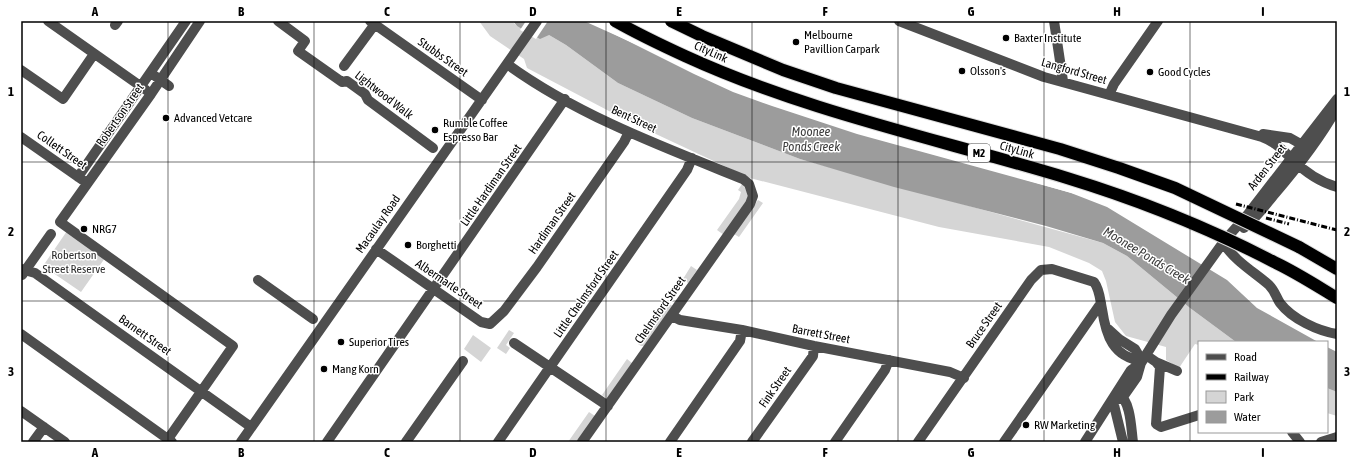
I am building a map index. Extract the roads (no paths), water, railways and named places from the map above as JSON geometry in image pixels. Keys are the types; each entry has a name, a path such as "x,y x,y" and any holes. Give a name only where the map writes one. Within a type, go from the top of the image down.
{"highway":[{"name":"CityLink","path":"616,21 636,34 715,70 804,103 841,115 1064,177 1151,207 1236,243 1277,263 1337,298"},
{"name":"CityLink","path":"671,21 702,36 783,70 830,86 1060,149 1175,188 1299,247 1337,269"}],"street":[{"path":"48,21 151,94"},
{"name":"Robertson Street","path":"78,178 186,21"},
{"name":"Lightwood Walk","path":"278,21 305,41 298,51 342,82 347,81 365,94 368,100 433,148"},
{"name":"Macaulay Road","path":"241,442 537,21"},
{"path":"1054,21 1063,81"},
{"path":"1109,94 1114,84 1158,21"},
{"name":"Robertson Street","path":"201,390 233,346 60,222 160,80 204,22"},
{"path":"344,66 372,22"},
{"name":"Stubbs Street","path":"372,22 482,100"},
{"name":"Langford Street","path":"903,22 1044,77 1247,132 1272,141 1314,178 1337,187"},
{"path":"21,70 63,99 94,54"},
{"name":"Bent Street","path":"507,64 565,99 628,132 743,179 751,190"},
{"path":"150,73 169,86"},
{"name":"Little Hardiman Street","path":"327,442 434,290 565,99"},
{"name":"Arden Street","path":"1085,442 1118,397 1137,377 1143,360 1170,315 1220,247 1248,214 1337,99"},
{"name":"Arden Street","path":"1220,247 1257,216 1299,166 1337,108"},
{"name":"Hardiman Street","path":"490,324 504,311 537,267 624,142 628,132"},
{"name":"Langford Street","path":"1247,132 1288,137 1310,151"},
{"name":"Collett Street","path":"21,137 87,184"},
{"name":"Little Chelmsford Street","path":"498,442 687,170 692,158"},
{"name":"Chelmsford Street","path":"582,442 750,204 753,196 751,190"},
{"path":"22,272 51,234"},
{"path":"1220,247 1273,289 1280,304 1291,314 1314,326 1337,334"},
{"name":"Albermarle Street","path":"376,249 481,322 490,324"},
{"name":"Bruce Street","path":"918,442 1031,280 1041,270 1052,269 1094,282 1097,287 1101,303"},
{"name":"Barnett Street","path":"22,272 35,273 251,427"},
{"path":"258,280 313,319"},
{"path":"1101,303 1106,325 1116,336 1135,348 1143,360 1156,362 1177,371"},
{"path":"1004,442 1101,303"},
{"name":"Barrett Street","path":"672,316 680,320 742,330 814,346 950,372 964,378"},
{"path":"670,442 740,341 742,330"},
{"path":"21,334 170,440 201,390"},
{"path":"514,342 608,406"},
{"name":"Fink Street","path":"752,442 813,356 814,346"},
{"path":"835,442 885,370 889,360"},
{"path":"406,442 463,361"},
{"path":"1156,362 1160,369 1156,424 1161,427 1198,415"},
{"path":"1118,397 1123,442"},
{"path":"1118,397 1128,413 1133,442"},
{"path":"21,411 65,442"},
{"path":"33,442 44,427"},
{"path":"1293,433 1300,442"},
{"path":"1322,442 1337,437"}],"water":[{"name":"Moonee Ponds Creek","path":"513,21 584,21 713,79 766,100 869,134 1071,193 1107,207 1227,280 1257,308 1316,341 1235,341 1190,308 1127,256 1103,243 1046,226 894,187 800,159 692,118 618,83 566,45 549,35 540,39 517,26"},
{"path":"1328,348 1337,352 1337,392 1328,388"}],"railway":[{"path":"1236,204 1337,230"},
{"path":"1266,218 1289,224"}],"place":[{"name":"Baxter Institute","path":"1006,38"},
{"name":"Melbourne Pavillion Carpark","path":"796,42"},
{"name":"Olsson's","path":"962,71"},
{"name":"Good Cycles","path":"1150,72"},
{"name":"Advanced Vetcare","path":"166,118"},
{"name":"Rumble Coffee Espresso Bar","path":"435,130"},
{"name":"NRG7","path":"84,229"},
{"name":"Borghetti","path":"408,245"},
{"name":"Superior Tires","path":"341,342"},
{"name":"Mang Korn","path":"324,369"},
{"name":"RW Marketing","path":"1026,425"}],"park label":[{"name":"Robertson Street Reserve","path":"74,262"}]}
